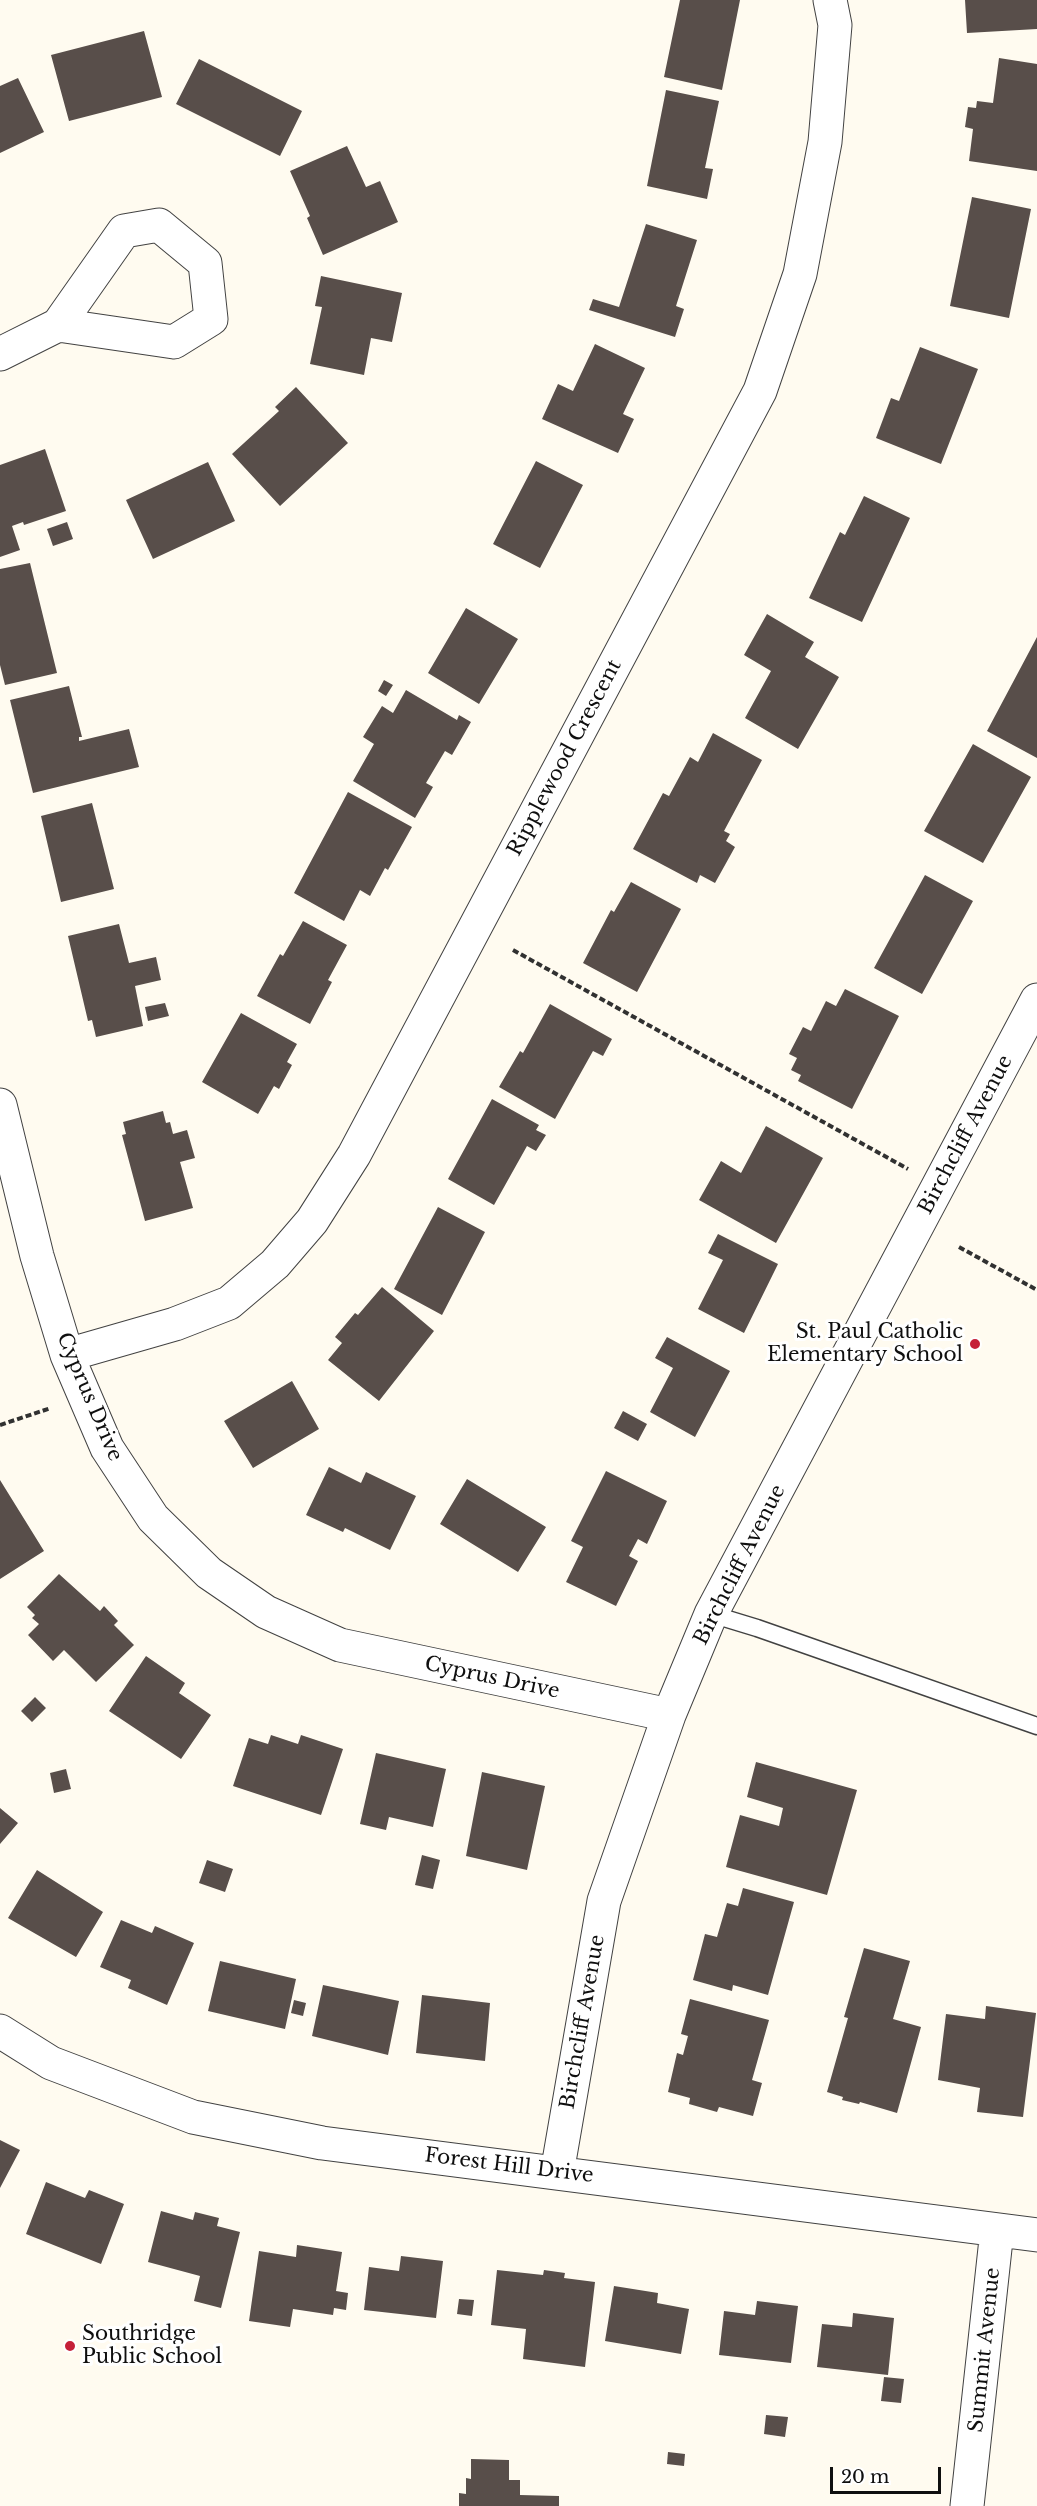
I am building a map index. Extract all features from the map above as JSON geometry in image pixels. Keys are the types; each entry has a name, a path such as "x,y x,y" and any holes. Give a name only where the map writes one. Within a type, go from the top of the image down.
{"street":[{"name":"Ripplewood Crescent","path":"67,1355 175,1324 229,1303 275,1264 312,1221 354,1155 760,392 800,274 825,142 835,25 830,0"},
{"path":"0,354 58,325 124,231 159,225 205,263 211,319 174,342 58,325"},
{"name":"Birchcliff Avenue","path":"557,2173 604,1901 669,1715 711,1614 1037,1000"},
{"name":"Cyprus Drive","path":"0,1104 37,1256 67,1355 107,1448 153,1518 209,1573 266,1612 340,1645 669,1715"},
{"name":"Forest Hill Drive","path":"0,2031 51,2063 193,2118 322,2143 1037,2235"},
{"name":"Summit Avenue","path":"967,2506 997,2230"}],"lane":[{"path":"711,1614 1037,1726"}],"path":[{"path":"513,950 917,1173"},
{"path":"959,1247 1037,1290"},
{"path":"0,1425 55,1407"}],"building":[{"path":"680,0 740,0 722,90 664,77"},
{"path":"965,0 1037,0 1037,29 967,33"},
{"path":"144,31 162,97 69,121 51,55"},
{"path":"999,58 1037,64 1037,171 969,161 973,129 965,127 968,107 976,108 977,101 993,103"},
{"path":"199,59 302,111 280,156 176,104"},
{"path":"18,78 44,132 0,153 0,86"},
{"path":"666,90 719,101 705,168 713,169 707,199 647,186"},
{"path":"347,146 366,187 380,181 398,222 323,255 307,218 310,216 290,171"},
{"path":"972,197 1031,209 1009,318 950,306"},
{"path":"646,224 697,240 676,306 684,309 675,337 589,310 593,299 619,307"},
{"path":"321,276 402,293 392,342 371,338 364,375 310,364 322,307 315,306"},
{"path":"595,344 645,368 623,414 634,419 618,453 542,419 558,384 573,391"},
{"path":"920,347 978,369 941,464 876,438 891,398 899,401"},
{"path":"296,387 348,443 280,506 232,454 279,411 275,407"},
{"path":"45,449 66,511 24,525 23,522 12,526 20,550 0,557 0,465"},
{"path":"536,461 583,485 540,568 493,544"},
{"path":"208,462 235,521 153,559 126,500"},
{"path":"864,496 910,518 862,622 809,598 840,532 845,535"},
{"path":"67,522 73,539 53,546 47,529"},
{"path":"30,563 57,673 5,685 0,665 0,569"},
{"path":"466,608 518,639 479,704 428,673"},
{"path":"767,614 814,642 805,657 839,677 798,749 745,718 771,671 744,655"},
{"path":"1037,637 1037,758 987,731"},
{"path":"384,680 393,685 386,696 378,691"},
{"path":"69,686 82,737 79,737 79,741 129,729 139,767 33,793 10,700"},
{"path":"406,690 457,720 459,715 471,722 452,755 445,751 426,783 433,787 415,818 353,781 374,744 363,737 382,706 393,713"},
{"path":"713,733 762,760 724,831 730,834 726,841 735,847 715,883 700,875 697,883 633,849 663,793 669,796 690,757 698,762"},
{"path":"973,744 1031,777 983,863 924,831"},
{"path":"348,792 412,827 388,870 385,868 370,896 360,890 344,921 294,893"},
{"path":"92,803 114,889 61,902 41,816"},
{"path":"925,875 973,901 922,994 874,968"},
{"path":"631,882 681,909 637,992 583,963 611,910 614,912"},
{"path":"303,921 347,945 328,980 332,982 310,1024 257,996 280,954 283,956"},
{"path":"119,924 129,963 156,957 161,980 135,986 143,1026 96,1037 92,1020 88,1021 68,936"},
{"path":"845,989 899,1016 852,1109 798,1081 801,1075 791,1070 797,1058 789,1054 803,1027 811,1031 826,1001 836,1006"},
{"path":"165,1003 169,1016 148,1021 145,1007"},
{"path":"550,1004 612,1039 603,1056 593,1051 555,1119 499,1087 520,1051 523,1053"},
{"path":"241,1013 297,1044 287,1062 292,1065 279,1089 274,1086 258,1114 202,1082"},
{"path":"492,1099 539,1125 536,1130 546,1135 536,1151 527,1146 494,1205 448,1179"},
{"path":"163,1111 166,1123 170,1122 173,1134 187,1130 195,1158 180,1162 193,1208 145,1221 122,1135 126,1134 123,1122"},
{"path":"766,1126 823,1158 776,1243 699,1200 721,1161 741,1173"},
{"path":"438,1207 485,1232 442,1315 394,1289"},
{"path":"718,1234 778,1264 744,1333 698,1309 723,1260 708,1253"},
{"path":"382,1287 434,1331 379,1401 328,1360 342,1343 335,1337 355,1313 358,1315"},
{"path":"667,1337 730,1371 695,1437 650,1412 673,1368 655,1358"},
{"path":"292,1381 319,1429 253,1468 224,1421"},
{"path":"623,1411 647,1424 638,1441 614,1428"},
{"path":"329,1467 361,1483 366,1472 416,1496 390,1550 345,1528 343,1532 306,1515"},
{"path":"606,1471 667,1501 647,1544 638,1539 629,1556 638,1561 616,1606 566,1582 583,1547 571,1541"},
{"path":"467,1479 546,1527 518,1572 440,1524"},
{"path":"0,1480 44,1551 0,1579"},
{"path":"59,1574 100,1611 104,1606 118,1621 114,1625 134,1645 96,1682 64,1650 53,1661 28,1635 39,1624 32,1618 35,1615 27,1607"},
{"path":"146,1656 185,1683 179,1693 211,1715 181,1759 109,1711"},
{"path":"35,1697 46,1708 32,1722 21,1711"},
{"path":"271,1735 298,1744 301,1735 343,1749 321,1815 233,1786 249,1738 268,1744"},
{"path":"376,1753 446,1769 433,1827 389,1817 386,1830 360,1824"},
{"path":"756,1762 857,1790 827,1895 726,1867 740,1815 779,1826 783,1808 747,1797"},
{"path":"66,1769 71,1789 54,1793 50,1773"},
{"path":"482,1772 545,1786 527,1870 466,1856"},
{"path":"0,1808 18,1823 0,1844"},
{"path":"422,1855 440,1860 433,1889 415,1885"},
{"path":"207,1860 233,1869 225,1892 199,1883"},
{"path":"37,1870 103,1912 76,1957 8,1918"},
{"path":"743,1888 794,1902 768,1995 733,1985 732,1991 693,1980 705,1934 717,1937 727,1903 738,1906"},
{"path":"121,1920 152,1933 155,1926 194,1943 167,2005 128,1988 131,1980 100,1967"},
{"path":"864,1948 910,1961 893,2019 921,2027 897,2113 860,2102 859,2104 842,2100 843,2097 827,2092 848,2018 844,2017"},
{"path":"220,1961 296,1979 285,2029 208,2011"},
{"path":"323,1985 399,2001 388,2055 312,2036"},
{"path":"422,1995 490,2003 485,2061 416,2053"},
{"path":"690,1999 769,2020 752,2080 762,2083 753,2116 719,2107 717,2112 689,2104 690,2098 668,2092 677,2053 683,2055 688,2036 681,2034"},
{"path":"294,2000 306,2003 303,2016 291,2013"},
{"path":"986,2006 1036,2013 1023,2117 977,2112 980,2088 938,2080 946,2014 985,2019"},
{"path":"0,2140 20,2150 0,2188"},
{"path":"46,2182 85,2198 89,2190 124,2204 101,2264 26,2234"},
{"path":"161,2211 193,2220 195,2212 219,2218 217,2226 240,2232 221,2308 194,2301 200,2276 148,2262"},
{"path":"297,2245 342,2252 336,2291 348,2293 346,2310 334,2308 333,2315 293,2309 290,2327 249,2321 259,2251 296,2257"},
{"path":"401,2256 443,2261 436,2318 364,2310 369,2267 399,2271"},
{"path":"497,2270 543,2275 544,2270 565,2273 564,2278 595,2282 585,2367 523,2359 526,2329 491,2325"},
{"path":"614,2286 658,2293 657,2303 689,2309 681,2354 605,2341"},
{"path":"459,2299 474,2300 472,2316 457,2314"},
{"path":"757,2301 798,2306 791,2363 719,2355 724,2311 755,2315"},
{"path":"853,2313 894,2318 888,2375 817,2367 822,2324 852,2327"},
{"path":"884,2377 904,2379 901,2403 881,2401"},
{"path":"766,2415 788,2417 785,2437 764,2434"},
{"path":"668,2452 685,2454 684,2466 667,2464"},
{"path":"471,2459 509,2460 509,2480 520,2480 520,2495 559,2496 559,2506 459,2506 459,2493 466,2494 466,2478 471,2479"}],"place":[{"name":"St. Paul Catholic Elementary School","path":"975,1344"},
{"name":"Southridge Public School","path":"70,2346"}]}
